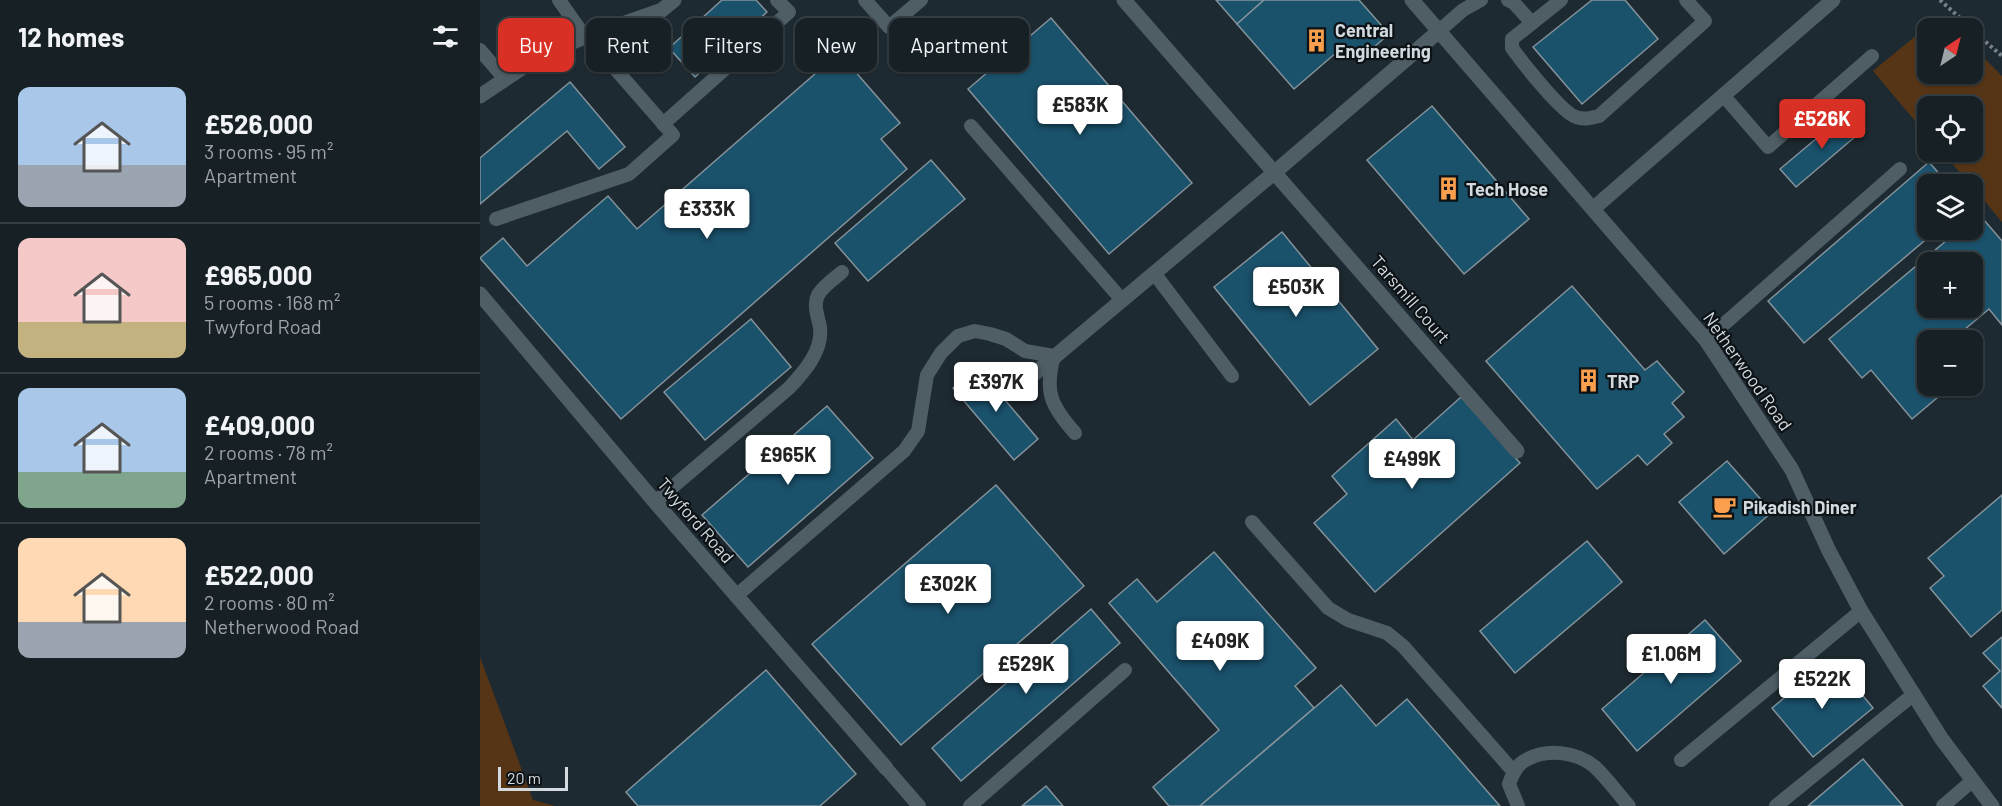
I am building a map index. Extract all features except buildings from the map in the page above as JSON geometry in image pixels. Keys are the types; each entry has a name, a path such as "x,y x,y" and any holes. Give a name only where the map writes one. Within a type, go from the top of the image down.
{"street":[{"path":"639,18 662,10 674,0"},
{"name":"Tarsmill Court","path":"1124,0 1518,451"},
{"path":"1594,208 1833,0"},
{"name":"Netherwood Road","path":"1416,1 1439,31 1706,340 1792,470 1829,551 1861,611 1972,781 1992,806"},
{"path":"1028,379 1439,31"},
{"path":"480,96 543,54 586,36"},
{"name":"Twyford Road","path":"480,294 655,502 886,768"}],"lane":[{"path":"559,0 586,32"},
{"path":"663,123 789,12 777,0"},
{"path":"865,0 889,27 921,0"},
{"path":"1439,31 1463,10 1481,0"},
{"path":"1508,0 1514,3 1532,23"},
{"path":"1561,0 1512,39 1512,48 1561,106 1573,117 1587,119 1599,116 1705,21 1686,0"},
{"path":"480,50 505,79"},
{"path":"1723,96 1768,147 1872,56"},
{"path":"496,219 629,174 673,135 618,72"},
{"path":"971,126 1122,300"},
{"path":"1706,340 1900,169"},
{"path":"655,502 789,388 803,373 820,340 815,311 819,294 842,272"},
{"path":"1154,273 1232,376"},
{"path":"736,596 904,451 918,431 927,375 941,353 958,336 975,331 990,334 1006,339 1025,351 1054,356 1048,376 1050,401 1075,434"},
{"path":"1252,522 1328,608 1348,620 1387,633 1403,646 1514,772"},
{"path":"1681,760 1861,611"},
{"path":"970,806 1125,670"},
{"path":"1776,806 1914,694"},
{"path":"1518,806 1509,784 1514,772 1523,761 1541,755 1558,753 1575,755 1595,767 1629,806"},
{"path":"886,768 918,806"},
{"path":"1943,806 1972,781"}],"path":[{"path":"1940,0 1960,18"},
{"path":"1983,39 2002,57"}],"shaded area":[{"path":"1917,35 1917,84 1983,84 1983,57 2002,76 2002,222 1983,199 1983,174 1961,174 1951,162 1983,162 1983,96 1917,96 1917,123 1873,71"},
{"path":"480,657 533,800 555,806 480,806"}],"place":[{"name":"Central Engineering","path":"1317,40"},
{"name":"Tech Hose","path":"1448,189"},
{"name":"TRP","path":"1589,381"},
{"name":"Pikadish Diner","path":"1725,507"}]}
